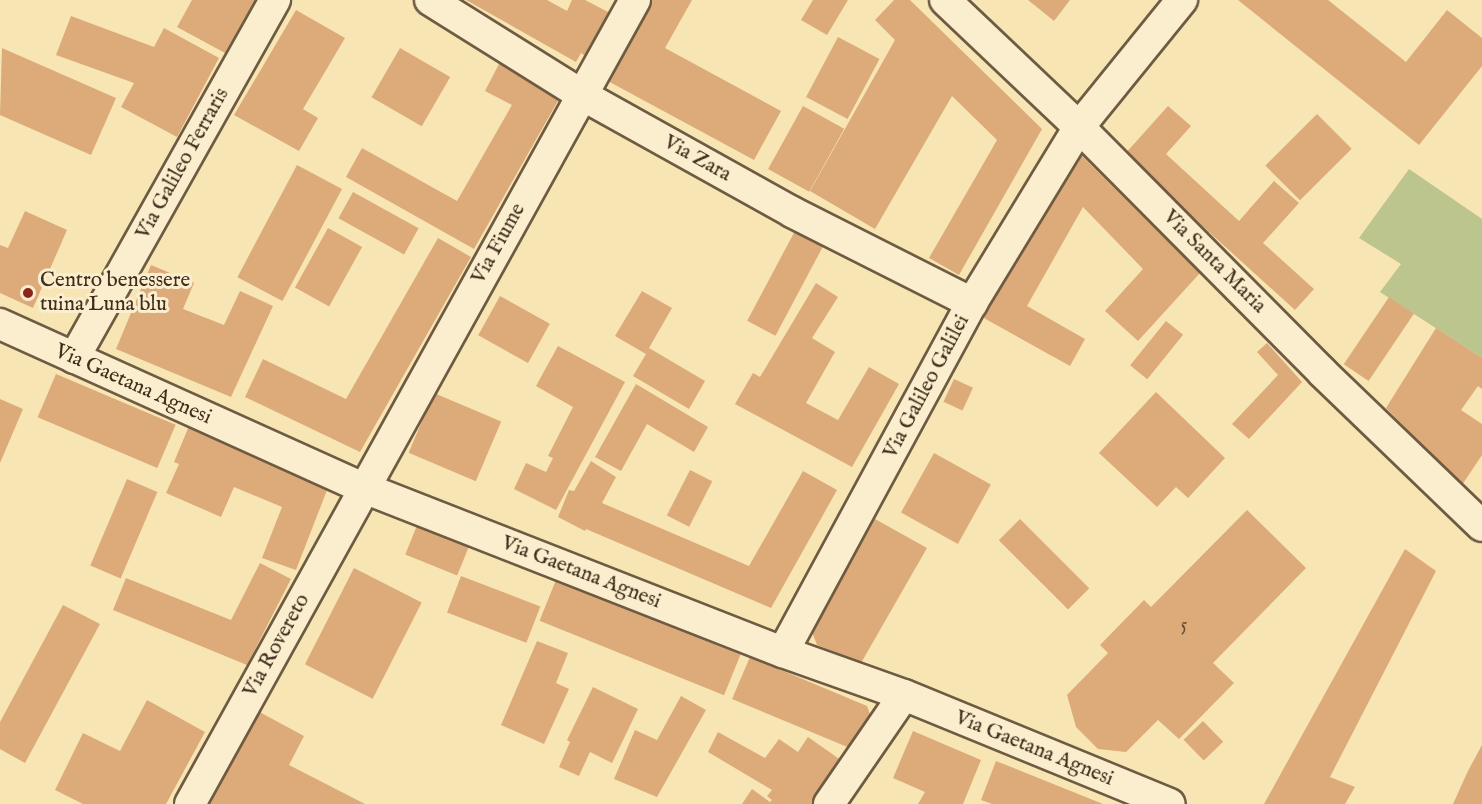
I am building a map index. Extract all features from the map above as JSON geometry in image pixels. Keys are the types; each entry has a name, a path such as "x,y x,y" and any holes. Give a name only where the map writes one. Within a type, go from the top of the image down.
{"street":[{"name":"Via Galileo Ferraris","path":"74,358 275,0"},
{"name":"Via Zara","path":"430,0 582,95 792,212 972,303"},
{"name":"Via Fiume","path":"363,488 635,0"},
{"name":"Via Santa Maria","path":"945,0 1079,127 1322,372 1480,518"},
{"name":"Via Galileo Galilei","path":"783,652 972,303 1079,127 1182,0"},
{"name":"Via Gaetana Agnesi","path":"0,324 363,488 783,652 904,695 1170,804"},
{"name":"Via Rovereto","path":"190,804 363,488"},
{"path":"829,804 904,695"}],"green space":[{"path":"1409,169 1482,219 1482,358 1380,292 1401,264 1359,238"}],"building":[{"path":"192,0 255,0 225,53 177,27"},
{"path":"466,0 547,0 567,11 572,0 585,0 610,13 586,57 581,53 576,62"},
{"path":"651,0 692,0 665,48 781,111 754,160 606,80"},
{"path":"813,0 848,0 827,35 801,20"},
{"path":"894,0 910,0 1042,129 959,275 929,258 997,140 952,96 875,229 810,191 895,40 875,20"},
{"path":"1028,0 1070,0 1054,21"},
{"path":"1238,0 1328,0 1406,62 1447,10 1482,38 1482,66 1419,145"},
{"path":"296,10 345,38 303,109 318,118 299,151 234,115"},
{"path":"71,16 154,47 164,28 219,58 177,137 121,107 134,83 56,55"},
{"path":"838,37 879,59 848,119 806,97"},
{"path":"2,48 116,98 91,155 0,115"},
{"path":"400,48 450,77 422,126 372,97"},
{"path":"502,58 551,84 559,99 474,249 346,177 362,148 457,201 512,105 485,91"},
{"path":"803,106 844,129 809,192 768,169"},
{"path":"1168,106 1191,126 1166,154 1239,221 1274,181 1299,203 1263,243 1314,289 1295,310 1124,155"},
{"path":"1317,114 1352,149 1300,200 1265,166"},
{"path":"1077,151 1200,273 1138,341 1105,311 1143,269 1083,207 1027,306 1085,339 1070,366 982,317"},
{"path":"297,165 342,189 282,301 237,277"},
{"path":"353,192 419,228 404,255 338,218"},
{"path":"25,211 67,230 33,308 0,293 0,245 8,248"},
{"path":"328,228 362,247 329,306 295,287"},
{"path":"796,229 824,244 775,336 747,321"},
{"path":"438,238 471,257 360,452 245,397 263,359 346,399"},
{"path":"151,265 194,283 183,309 224,325 240,291 273,306 231,397 116,349"},
{"path":"816,283 838,297 812,338 835,352 806,403 838,420 869,367 899,384 852,467 735,404 753,373 760,377"},
{"path":"642,291 672,308 649,348 705,381 689,409 633,376 646,354 615,336"},
{"path":"500,296 550,324 528,363 478,335"},
{"path":"1389,297 1414,314 1369,381 1344,364"},
{"path":"1166,321 1183,335 1147,379 1130,365"},
{"path":"1436,328 1482,358 1482,389 1478,386 1461,410 1482,424 1482,455 1462,485 1386,408"},
{"path":"1267,343 1302,382 1249,439 1232,424 1278,375 1257,352"},
{"path":"558,346 625,382 556,510 514,489 526,463 546,472 553,458 548,456 573,407 536,386"},
{"path":"56,374 176,425 157,468 38,417"},
{"path":"954,379 973,388 962,411 943,402"},
{"path":"636,384 708,427 694,452 647,424 621,471 595,457"},
{"path":"1156,392 1225,458 1188,498 1176,487 1157,507 1099,453"},
{"path":"434,393 501,422 476,481 409,453"},
{"path":"0,399 23,409 0,463"},
{"path":"189,426 329,485 296,570 262,558 282,507 234,487 221,517 166,493 179,464 174,462"},
{"path":"934,453 991,485 958,544 901,512"},
{"path":"591,461 616,477 602,503 749,566 803,471 837,490 771,608 586,529 585,531 558,517 569,490 574,491"},
{"path":"690,470 712,481 689,527 667,515"},
{"path":"127,479 157,492 121,578 90,566"},
{"path":"1247,510 1306,568 1213,663 1234,683 1179,739 1158,720 1126,752 1098,749 1076,727 1067,695 1108,653 1100,645 1144,600 1151,607"},
{"path":"875,519 927,548 861,663 817,645 812,632"},
{"path":"1020,519 1089,588 1068,610 999,540"},
{"path":"418,523 470,544 457,576 405,555"},
{"path":"1405,549 1436,571 1330,777 1355,787 1345,804 1264,804"},
{"path":"260,563 291,579 247,665 113,610 126,578 231,620"},
{"path":"354,568 422,603 373,699 305,664"},
{"path":"461,576 540,606 526,643 447,612"},
{"path":"556,580 741,655 724,695 540,621"},
{"path":"63,605 100,624 25,763 0,749 0,722"},
{"path":"537,641 568,653 556,683 569,689 544,744 501,725"},
{"path":"750,657 867,706 874,725 857,751 732,699"},
{"path":"593,687 638,709 612,763 590,752 579,776 559,767 570,742 567,740"},
{"path":"681,696 706,710 657,797 614,779 635,730 657,740"},
{"path":"147,700 205,732 166,804 83,804 55,790 83,733 120,751"},
{"path":"252,708 304,736 289,765 365,804 199,804"},
{"path":"1203,721 1223,742 1204,761 1184,740"},
{"path":"913,731 981,760 963,804 918,804 925,792 893,778"},
{"path":"718,732 765,758 779,739 798,752 808,737 845,763 817,804 742,804 752,789 770,802 772,800 767,796 772,790 708,752"},
{"path":"1482,745 1482,804 1453,804 1468,771"},
{"path":"996,761 1103,804 992,804 981,800"}],"place":[{"name":"Centro benessere tuina Luna blu","path":"28,293"}]}
